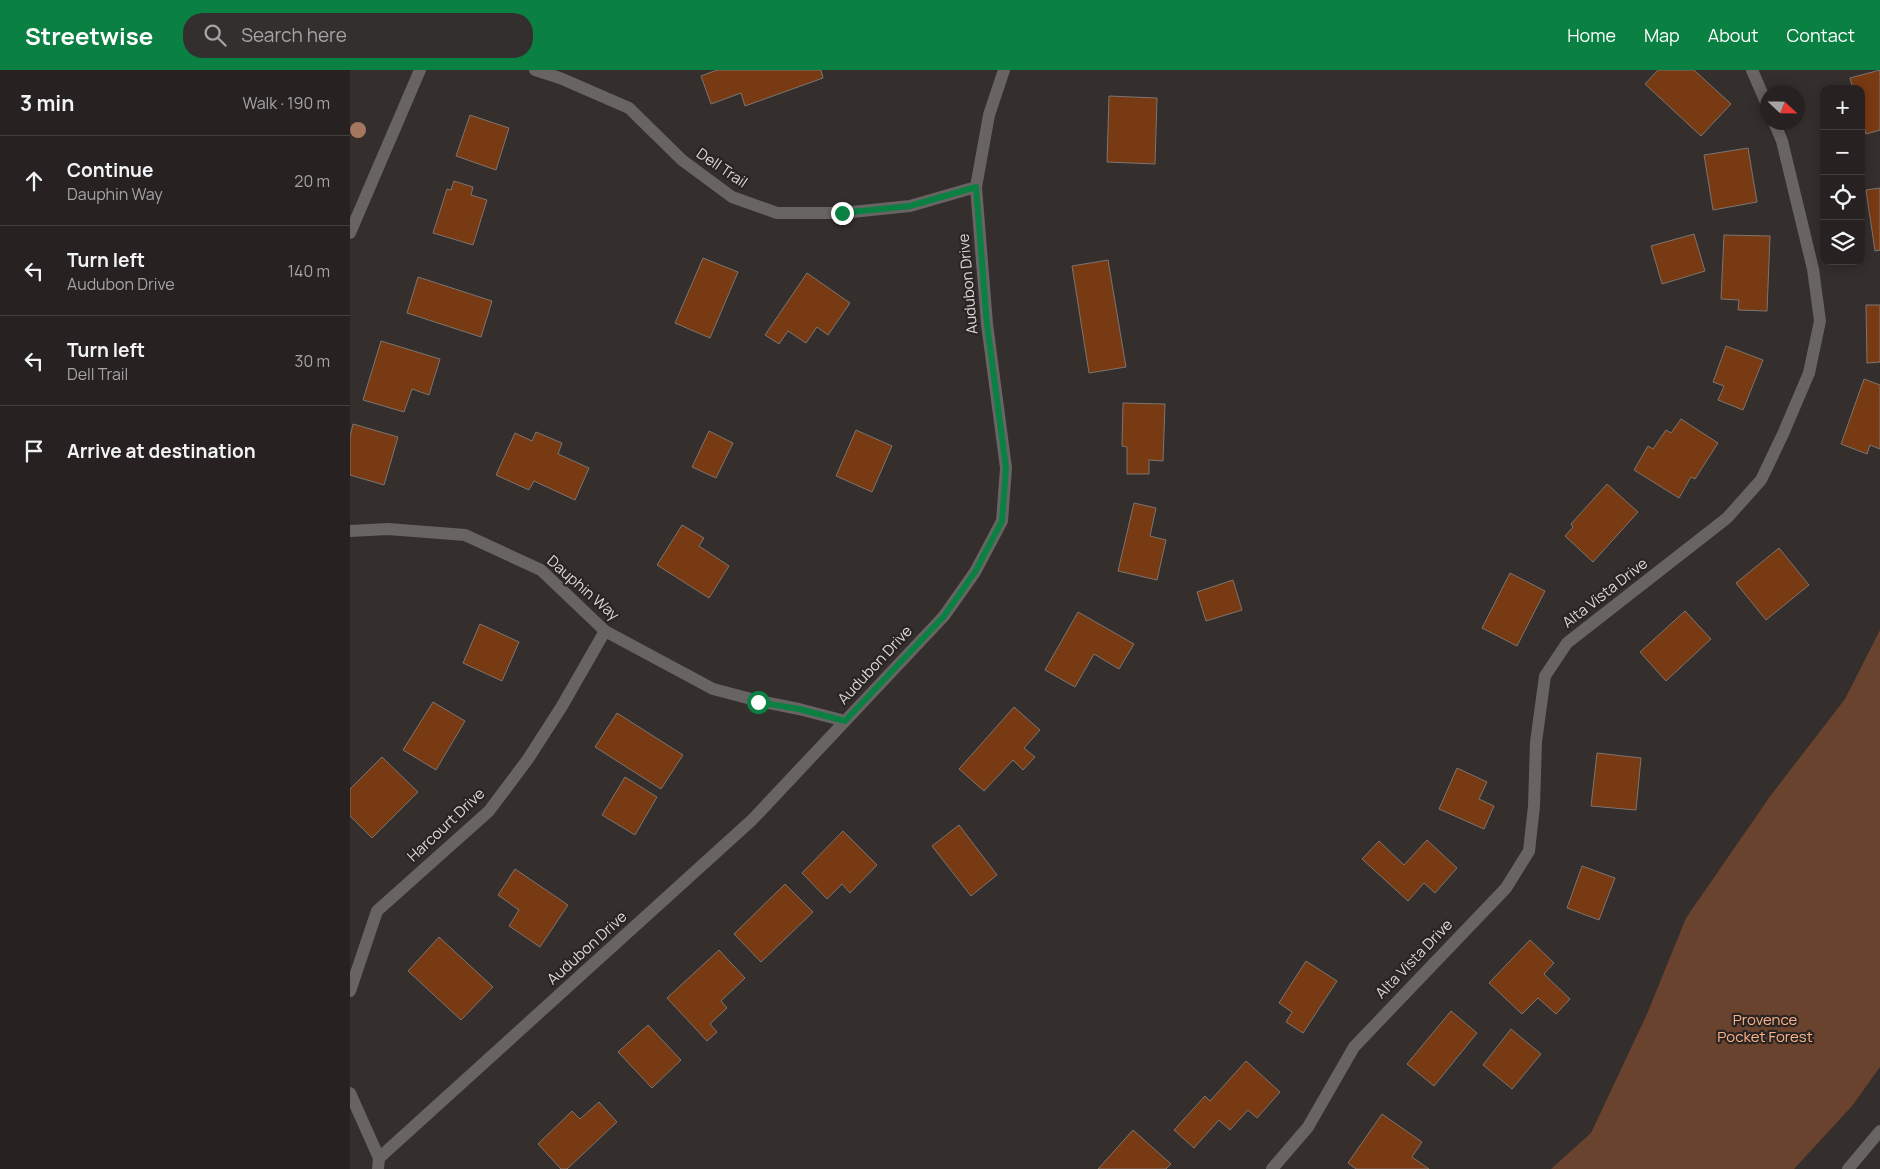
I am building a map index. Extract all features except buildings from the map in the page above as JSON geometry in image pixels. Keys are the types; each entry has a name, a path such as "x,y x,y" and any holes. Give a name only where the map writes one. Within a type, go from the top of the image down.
{"street":[{"path":"350,233 420,70"},
{"name":"Dell Trail","path":"535,70 560,78 629,108 682,160 732,198 778,213 842,213 910,206 976,187"},
{"name":"Audubon Drive","path":"378,1163 752,820 944,616 975,572 1002,521 1006,468 987,324 976,187 988,115 1004,70"},
{"path":"1752,70 1760,88"},
{"name":"Alta Vista Drive","path":"1272,1169 1308,1127 1354,1047 1506,888 1529,851 1534,806 1536,742 1545,676 1567,643 1727,518 1761,480 1809,373 1820,322 1813,269 1782,141 1777,130"},
{"name":"Dauphin Way","path":"350,531 388,529 465,535 541,570 605,632 713,689 758,702 799,709 845,721"},
{"name":"Harcourt Drive","path":"350,991 377,911 489,811 528,759 562,706 605,632"},
{"path":"350,1093 378,1163"},
{"path":"1848,1169 1880,1131"}],"green space":[{"name":"Provence Pocket Forest","path":"1880,630 1880,1067 1852,1106 1794,1169 1551,1169 1591,1133 1647,1014 1686,918 1771,795 1845,699"}],"route":[{"path":"758,702 799,709 845,721 944,616 975,572 1002,521 1006,468 1000,411 987,324 976,187 910,206 842,213"}]}
